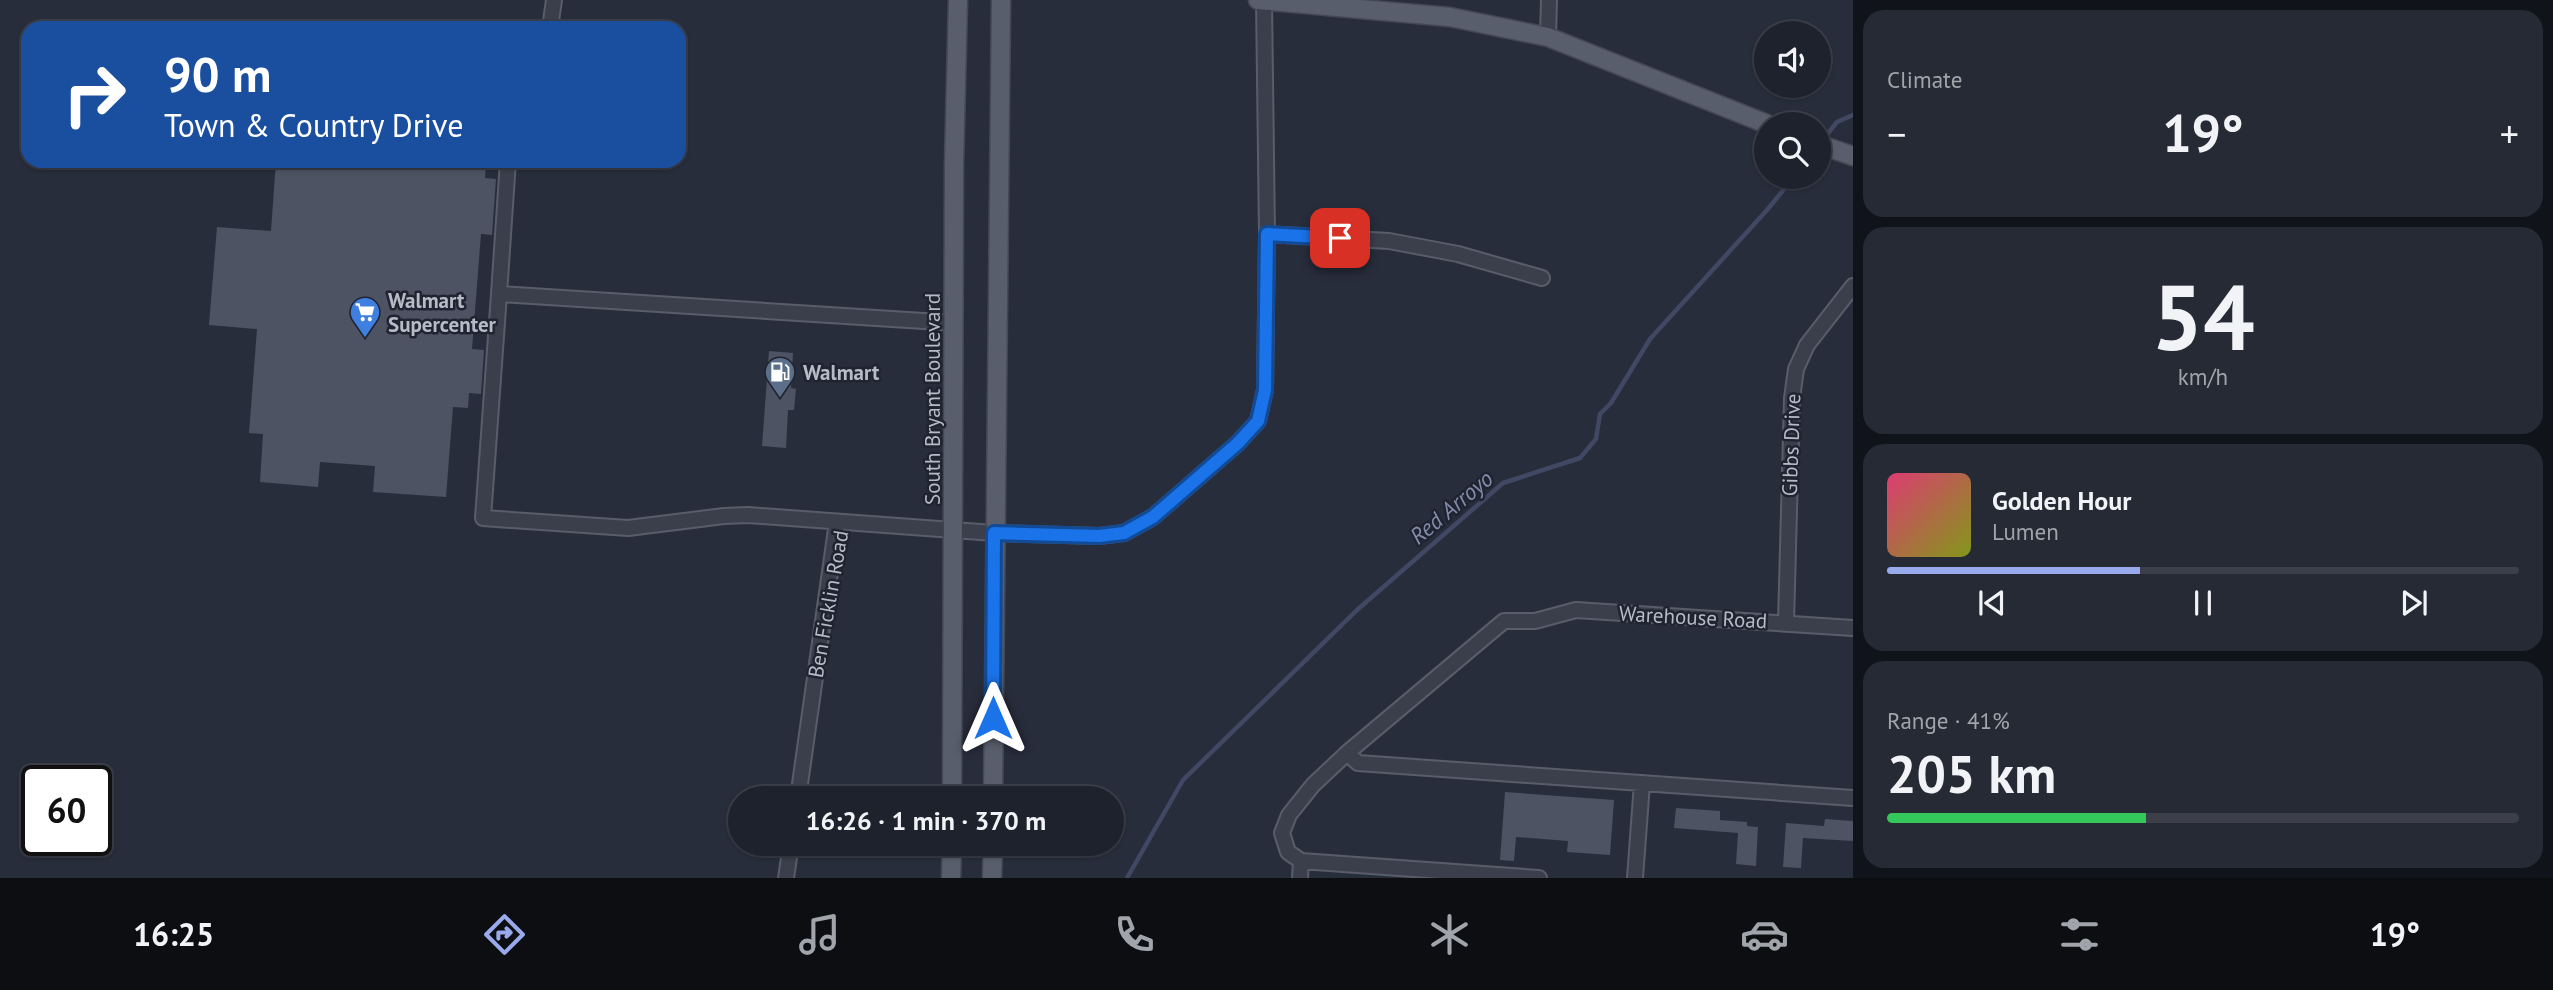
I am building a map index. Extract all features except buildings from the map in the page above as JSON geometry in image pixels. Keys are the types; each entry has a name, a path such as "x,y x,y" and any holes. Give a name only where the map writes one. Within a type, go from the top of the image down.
{"main road":[{"name":"South Bryant Boulevard","path":"952,786 954,164 958,0"},
{"path":"993,786 1000,0"},
{"path":"1258,0 1450,17 1548,37 1754,119"},
{"path":"1831,148 1850,155"},
{"path":"951,878 952,856"},
{"path":"992,878 993,856"}],"street":[{"path":"551,21 554,0"},
{"path":"1548,37 1549,0"},
{"name":"Ben Ficklin Road","path":"800,786 837,522 994,533 1099,536 1124,533 1153,517 1238,443 1258,421 1265,390 1267,234 1264,1"},
{"path":"508,168 483,518 628,528 735,516 837,522"},
{"path":"1267,234 1389,241 1458,254 1542,278"},
{"name":"Gibbs Drive","path":"1786,623 1792,398 1796,369 1807,345 1853,286"},
{"path":"499,294 955,323"},
{"name":"Warehouse Road","path":"1301,861 1287,852 1282,833 1289,815 1313,785 1346,753 1504,621 1535,621 1576,610 1853,628"},
{"path":"1346,753 1358,763 1853,798"},
{"path":"1635,878 1642,783"},
{"path":"786,878 790,856"},
{"path":"1300,878 1301,861 1539,878"}],"waterway":[{"name":"Red Arroyo","path":"1831,130 1837,122 1853,115"},
{"name":"Red Arroyo","path":"1127,878 1183,780 1357,610 1503,483 1580,458 1596,439 1600,414 1611,403 1650,339 1784,189"}],"place":[{"name":"Walmart Supercenter","path":"365,339"},
{"name":"Walmart","path":"780,399"}],"route":[{"path":"993,718 994,533 1099,536 1124,533 1153,517 1238,443 1258,421 1265,390 1267,234 1340,238"}]}
